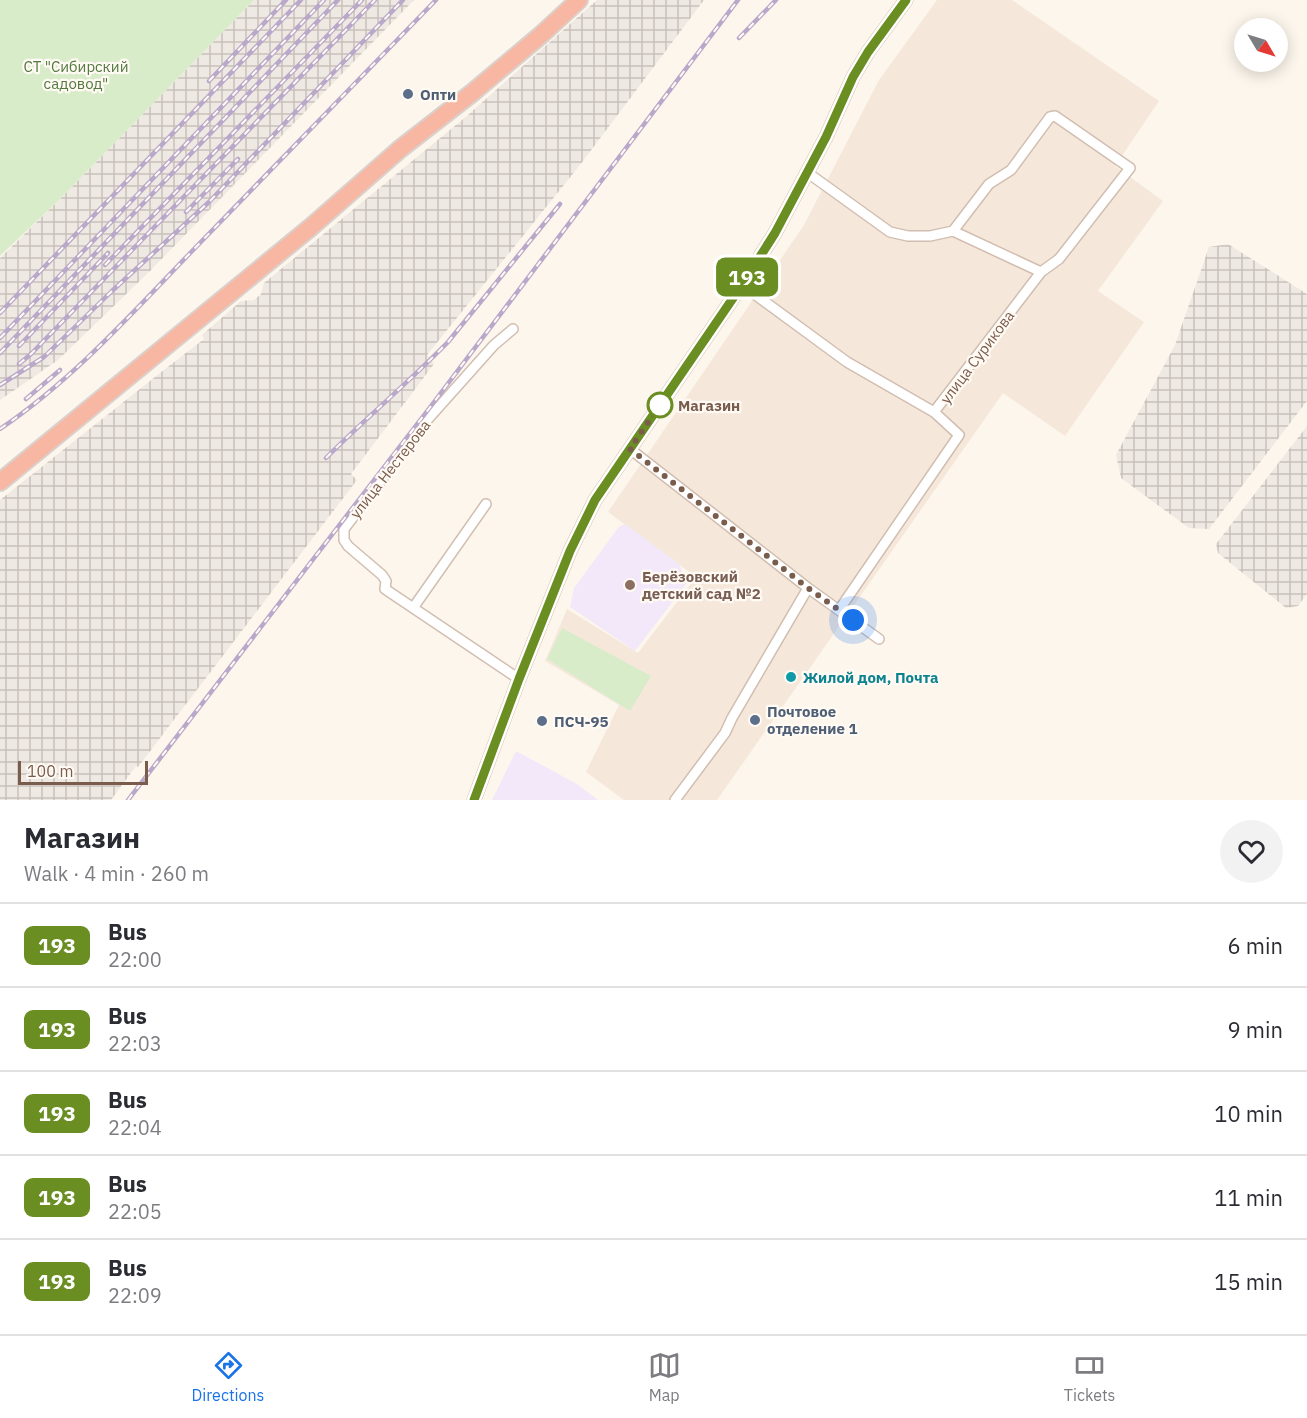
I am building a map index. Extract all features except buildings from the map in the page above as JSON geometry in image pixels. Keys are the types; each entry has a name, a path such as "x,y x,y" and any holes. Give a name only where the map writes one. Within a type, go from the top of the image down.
{"highway":[{"path":"0,482 311,226 400,149 472,93 579,0"}],"street":[{"path":"474,800 519,679 575,541 595,500 775,233 808,173 853,77 868,52 906,0"},
{"name":"улица Сурикова","path":"839,610 959,435 934,412 1041,272 1059,259 1130,168 1055,116 1050,117 1011,170 989,184 953,231"},
{"path":"808,173 890,232 908,237 930,236 953,231 1041,272"},
{"path":"742,285 847,362 934,412"},
{"name":"улица Нестерова","path":"513,329 494,345 428,419 344,529 344,540 382,575 386,581 385,589 519,679"},
{"path":"630,449 808,588 879,639"},
{"path":"412,608 486,504"},
{"path":"675,800 725,733 808,588"}],"shaded area":[{"path":"254,0 414,0 149,272 58,360 0,400 0,258"},
{"path":"597,0 704,0 580,165 427,355 434,364 351,474 357,480 111,800 0,800 0,500 204,339 202,335 241,301 254,300 261,294 264,283 468,115"},
{"path":"937,0 1012,0 1159,101 1115,166 1163,201 1098,291 1144,322 1065,436 1003,393 717,800 624,800 586,772 619,705 545,661 567,609 638,653 696,577 608,512 804,225 879,80"},
{"path":"1228,244 1307,294 1307,401 1209,529 1189,528 1121,478 1116,455 1175,345 1209,247"},
{"path":"1307,426 1307,594 1298,606 1286,608 1218,553 1216,544"},
{"name":"Берёзовский детский сад №2","path":"625,524 679,564 687,583 635,651 570,607 574,588 618,528"},
{"path":"516,751 577,784 598,800 492,800"}],"green space":[{"name":"СТ \"Сибирский садовод\"","path":"0,0 254,0 58,201 0,256"},
{"path":"562,628 651,676 630,711 547,659"}],"railway":[{"path":"209,81 286,0"},
{"path":"0,313 301,0"},
{"path":"0,338 324,0"},
{"path":"0,353 338,0"},
{"path":"105,265 362,0"},
{"path":"19,364 375,0"},
{"path":"0,385 44,357 209,202 403,0"},
{"path":"0,429 53,388 126,320 436,0"},
{"path":"128,800 431,406 738,0"},
{"path":"739,38 776,0"},
{"path":"186,212 238,159"},
{"path":"326,458 448,342 560,204"},
{"path":"19,346 108,253"},
{"path":"26,399 60,370"}],"bus line":[{"name":"193","path":"474,800 570,551 595,500 775,233 826,137 853,77 868,52 906,0"}],"place":[{"name":"Опти","path":"408,94"},
{"name":"Магазин","path":"660,405"},
{"name":"Берёзовский детский сад №2","path":"630,585"},
{"name":"Жилой дом, Почта","path":"791,677"},
{"name":"Почтовое отделение 1","path":"755,720"},
{"name":"ПСЧ-95","path":"542,721"}],"route":[{"path":"660,405 630,449 808,588 853,620"}]}
